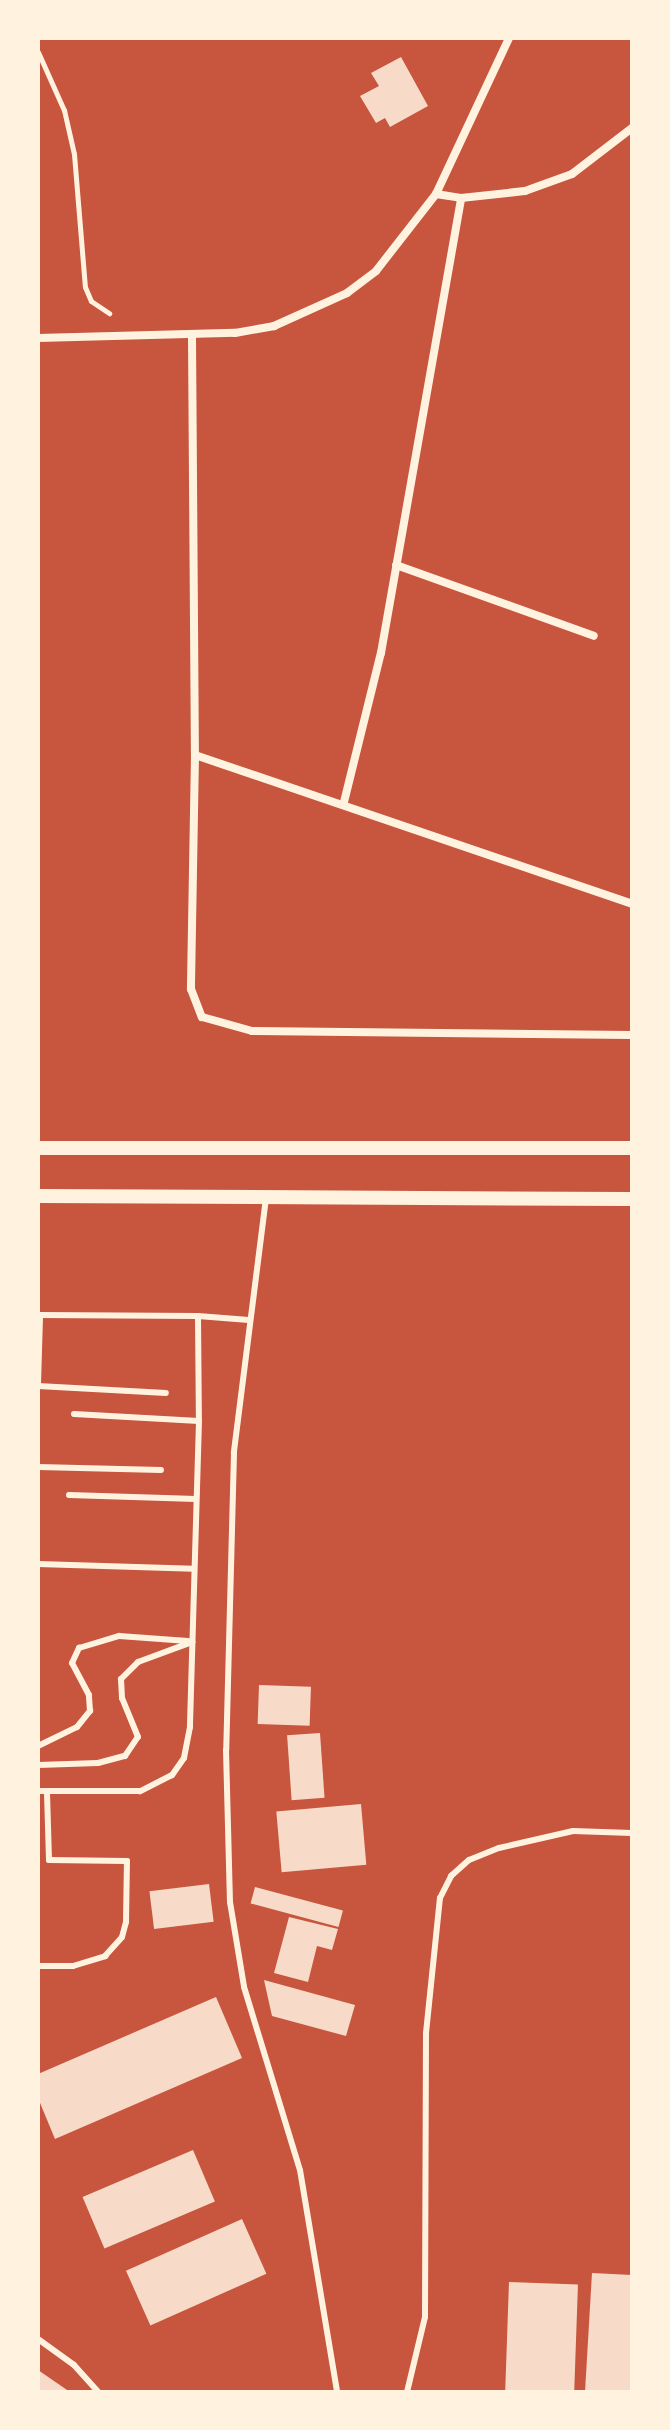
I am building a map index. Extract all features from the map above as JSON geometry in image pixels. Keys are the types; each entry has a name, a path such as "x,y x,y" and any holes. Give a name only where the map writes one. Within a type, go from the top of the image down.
{"street":[{"path":"38,338 192,336 274,326 347,293 376,271 436,194 509,38"},
{"path":"436,194 461,198 525,191 572,174 632,128"},
{"path":"344,802 364,732 461,198"},
{"path":"192,336 195,755 191,989 202,1017 252,1031 632,1035"},
{"path":"396,565 594,636"},
{"path":"195,755 344,802 632,904"},
{"path":"38,1148 632,1148"},
{"path":"38,1196 632,1199"}],"lane":[{"path":"266,1198 234,1453 226,1750 230,1902 244,1987 300,2170 337,2392"},
{"path":"166,1393 38,1385 39,1316 198,1316 249,1320"},
{"path":"38,1791 140,1791 172,1775 184,1758 190,1727 199,1421 198,1316"},
{"path":"74,1414 199,1421"},
{"path":"38,1467 161,1470"},
{"path":"69,1495 196,1499"},
{"path":"38,1564 193,1569"},
{"path":"38,1746 77,1727 90,1711 89,1695 72,1663 79,1648 119,1636 192,1642"},
{"path":"38,1765 98,1763 125,1756 138,1737 122,1698 121,1679 138,1662 192,1642"},
{"path":"38,1966 73,1966 105,1956 122,1937 126,1922 127,1861 49,1860 47,1791"},
{"path":"407,2392 425,2317 426,2033 440,1898 451,1876 469,1860 499,1848 573,1831 632,1833"},
{"path":"38,2339 74,2365 98,2392"}],"path":[{"path":"38,52 64,110 74,154 85,287 101,311 120,316"}],"building":[{"path":"401,57 428,106 390,127 385,118 376,123 360,96 379,86 371,73"},
{"path":"259,1685 311,1687 310,1726 258,1724"},
{"path":"320,1733 325,1798 292,1800 287,1735"},
{"path":"361,1804 366,1865 282,1872 276,1811"},
{"path":"209,1884 214,1922 154,1929 149,1891"},
{"path":"255,1887 343,1911 338,1927 251,1903"},
{"path":"289,1917 338,1929 332,1950 317,1946 308,1982 274,1973"},
{"path":"264,1980 355,2005 346,2036 272,2016"},
{"path":"216,1997 242,2058 55,2139 38,2098 38,2074"},
{"path":"193,2150 215,2202 104,2248 83,2197"},
{"path":"242,2219 266,2274 150,2325 126,2271"},
{"path":"592,2273 632,2275 632,2392 585,2392"},
{"path":"509,2282 578,2284 574,2392 505,2392"},
{"path":"38,2370 70,2392 38,2392"}]}
